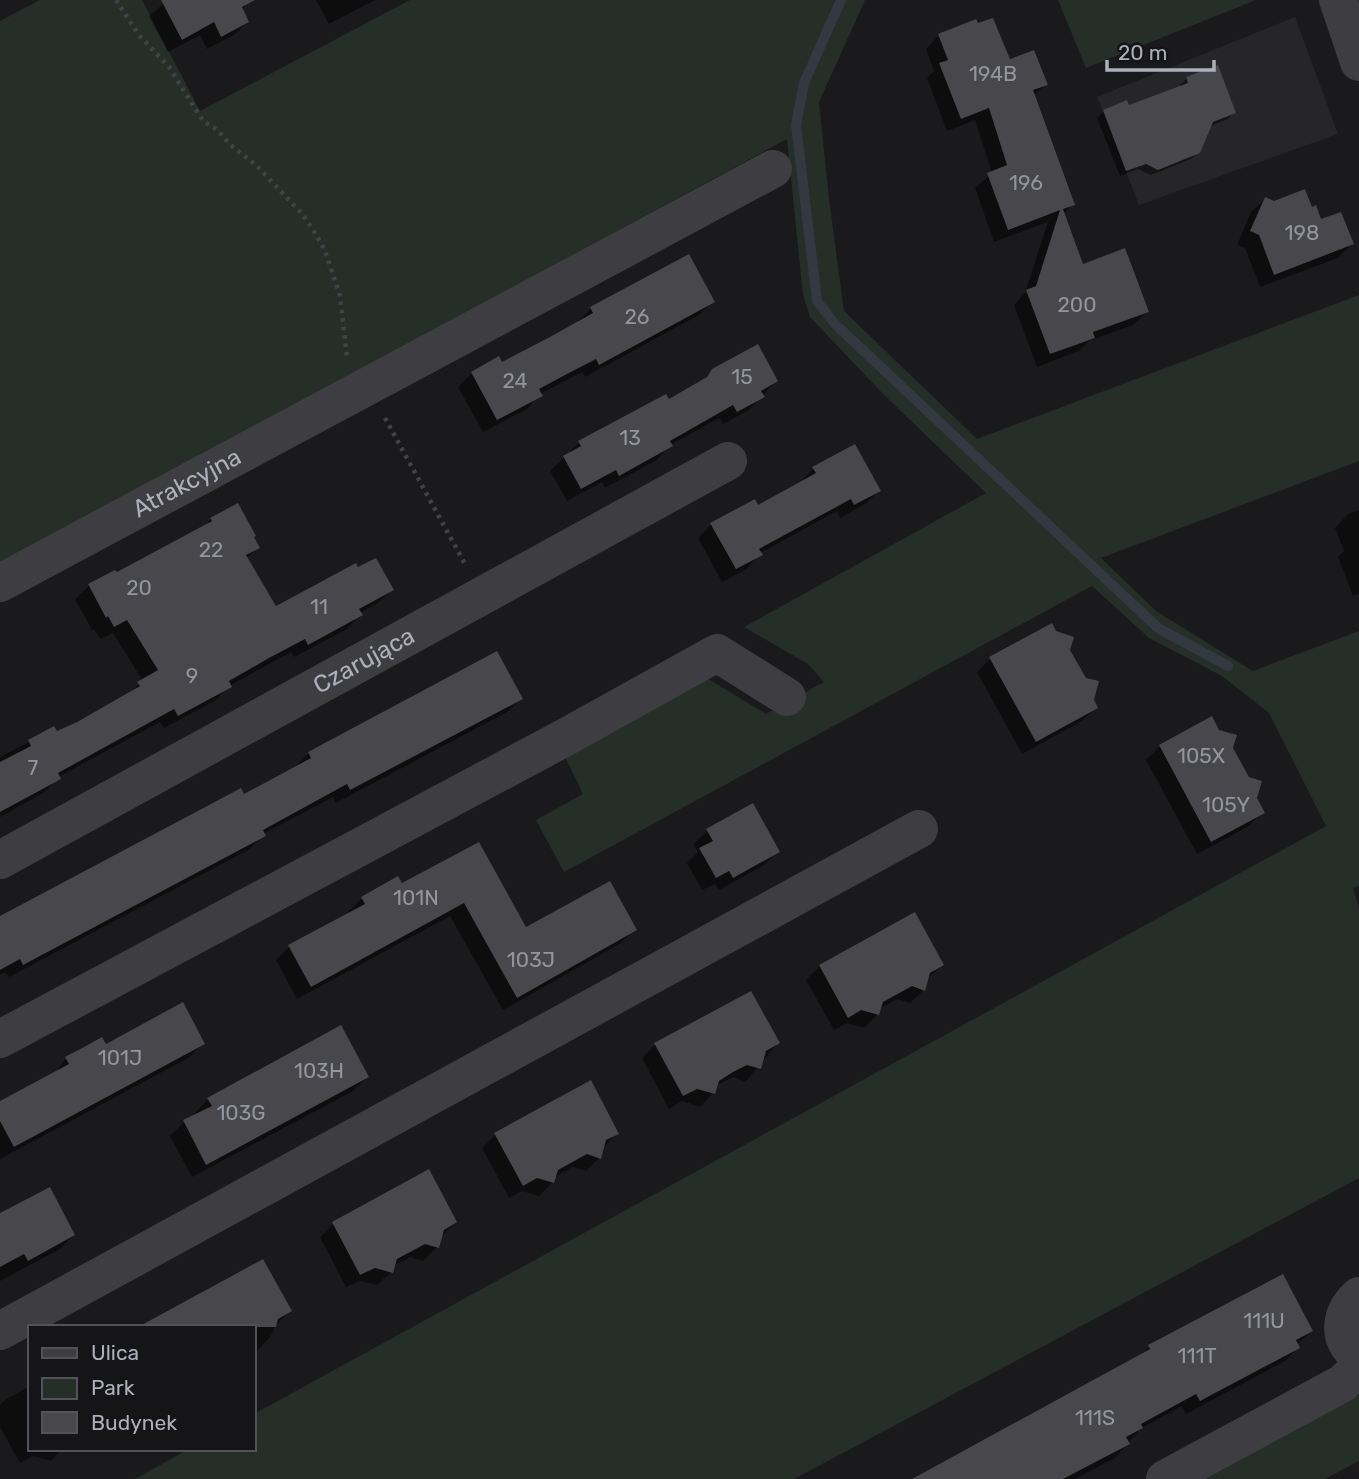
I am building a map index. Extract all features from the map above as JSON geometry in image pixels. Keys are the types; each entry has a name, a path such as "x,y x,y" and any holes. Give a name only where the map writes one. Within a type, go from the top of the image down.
{"street":[{"path":"1346,5 1359,62"},
{"name":"Atrakcyjna","path":"0,583 773,169"},
{"name":"Czarująca","path":"0,860 729,461"},
{"path":"0,1039 718,653 787,697"},
{"path":"0,1331 919,829"},
{"path":"1359,1296 1349,1306 1343,1318 1347,1344 1359,1356"},
{"path":"1165,1479 1343,1383 1359,1367"}],"path":[{"path":"116,0 138,34 169,67 203,121 256,165 303,215 317,236 325,251 340,296 346,355 369,386"},
{"path":"387,422 482,595"}],"shaded area":[{"path":"1295,17 1338,134 1139,205 1097,97"}],"green space":[{"path":"40,0 142,0 200,111 410,0 865,0 819,102 844,311 977,439 1359,295 1359,461 1101,558 1156,611 1253,671 1359,631 1359,886 1353,888 1359,908 1359,1178 794,1479 135,1479 185,1451 256,1451 256,1413 1326,826 1269,713 1222,676 1149,638 1092,586 564,872 536,820 583,794 564,755 705,677 766,714 824,682 808,664 744,627 986,493 883,394 810,317 803,295 787,139 0,565 0,21"},
{"path":"1058,0 1256,0 1086,68"},
{"path":"1359,1395 1359,1461 1325,1479 1202,1479"}],"building":[{"path":"161,0 255,0 242,7 249,22 221,37 214,22 182,40"},
{"path":"993,18 1010,59 1034,50 1048,85 1033,90 1075,205 1063,209 1083,264 1125,248 1149,312 1093,332 1095,338 1050,354 1026,290 1036,286 1060,210 1008,230 987,173 1007,165 989,108 961,119 939,63 948,60 938,34 976,19 978,23"},
{"path":"1218,65 1236,113 1213,122 1200,153 1158,170 1146,164 1126,171 1103,110 1127,100 1129,105 1188,83 1186,77"},
{"path":"1305,189 1312,207 1316,205 1321,219 1341,212 1354,244 1274,275 1259,235 1250,231 1265,197 1274,201"},
{"path":"689,254 715,302 599,365 596,359 539,389 543,396 497,420 471,372 499,356 502,362 548,338 593,313 590,307"},
{"path":"758,344 778,381 761,391 765,397 737,412 733,405 670,441 673,446 619,476 616,470 581,489 563,456 581,446 578,441 666,394 669,399 707,377 712,369"},
{"path":"855,444 881,491 854,505 851,499 759,549 763,555 736,569 710,523 755,499 758,505 816,473 812,467"},
{"path":"238,503 260,548 246,555 276,606 356,563 358,567 376,558 394,590 359,609 363,615 308,645 305,639 269,658 229,681 232,687 178,716 174,709 58,773 61,779 0,812 0,762 31,746 28,740 54,726 57,731 77,722 140,686 137,682 158,670 127,620 114,627 108,616 106,618 88,584 115,570 117,572 212,521 210,518"},
{"path":"1052,623 1056,631 1074,637 1070,650 1086,678 1099,681 1094,700 1098,708 1036,742 989,657"},
{"path":"497,651 523,699 350,790 347,784 263,830 266,836 23,965 20,959 0,970 0,916 241,788 244,794 311,758 308,752"},
{"path":"1212,716 1219,730 1237,735 1233,748 1249,777 1262,781 1257,798 1265,813 1211,842 1159,745"},
{"path":"753,803 780,852 733,878 729,871 716,878 699,848 713,841 706,829"},
{"path":"479,842 526,927 610,881 637,930 517,998 464,903 311,987 288,945 365,904 361,897 398,876 402,883"},
{"path":"915,912 944,965 930,973 925,991 912,986 883,1002 879,1015 861,1010 848,1018 819,965"},
{"path":"751,991 780,1043 766,1051 761,1069 747,1065 733,1072 719,1081 715,1094 697,1089 683,1096 654,1043"},
{"path":"183,1002 205,1044 14,1147 0,1121 0,1101 69,1064 65,1057 102,1037 106,1044"},
{"path":"341,1025 369,1077 206,1165 183,1120 212,1106 207,1098"},
{"path":"591,1080 619,1134 606,1140 601,1159 587,1154 558,1170 554,1183 537,1178 523,1186 494,1133"},
{"path":"429,1169 457,1222 444,1230 439,1248 425,1244 397,1259 393,1273 375,1268 360,1275 332,1222"},
{"path":"50,1187 75,1235 28,1261 24,1254 0,1267 0,1213"},
{"path":"263,1259 292,1311 278,1319 276,1327 142,1325"},
{"path":"1283,1274 1313,1331 1296,1340 1300,1348 1200,1401 1196,1394 1141,1424 1143,1428 1126,1437 1130,1444 1063,1479 912,1479 1150,1349 1148,1345"}],"waterway":[{"path":"841,0 804,83 796,125 817,301 835,324 1158,628 1228,666"}]}
